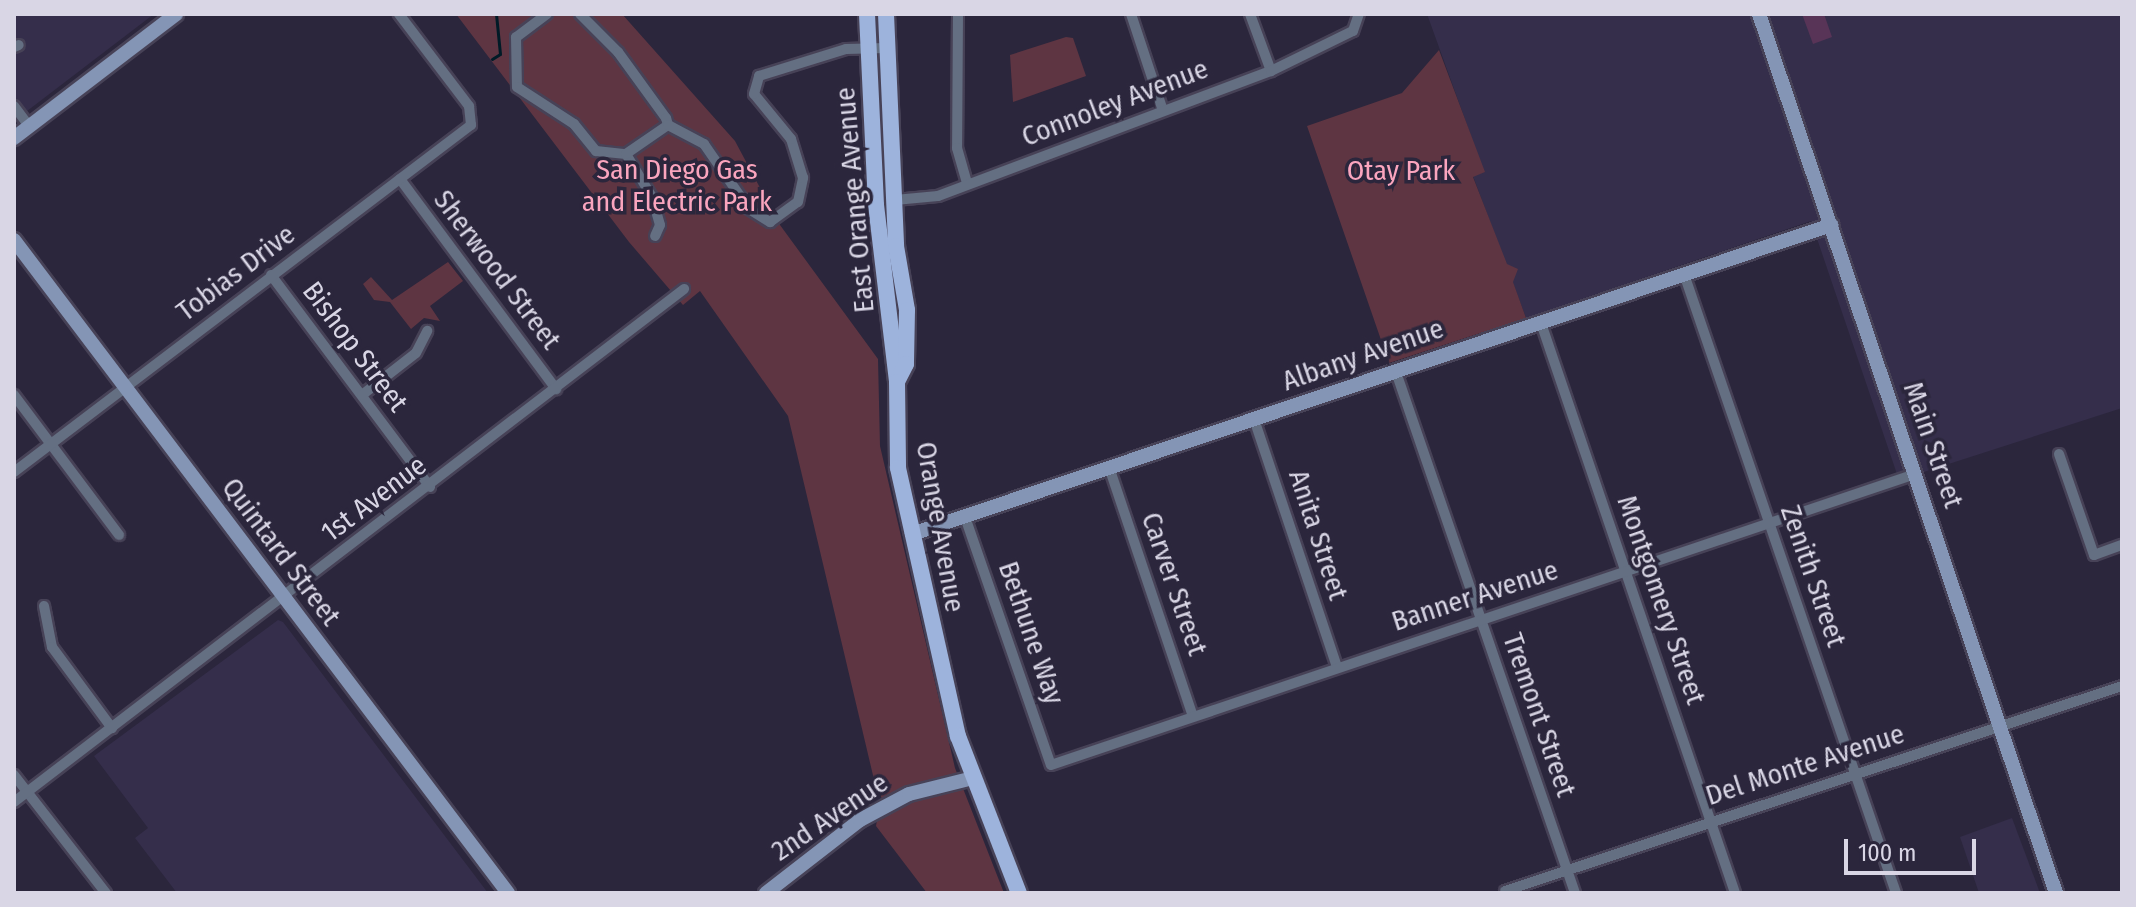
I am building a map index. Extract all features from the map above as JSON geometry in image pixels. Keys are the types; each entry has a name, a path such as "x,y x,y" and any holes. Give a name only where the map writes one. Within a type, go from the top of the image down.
{"main road":[{"name":"East Orange Avenue","path":"867,14 876,201 897,382"},
{"name":"Orange Avenue","path":"886,14 895,200 907,310 906,364 897,382 898,468 945,689 973,778 1019,893"},
{"path":"876,201 895,200"}],"street":[{"path":"14,138 176,14"},
{"name":"Tobias Drive","path":"14,472 471,125 469,106 399,14"},
{"path":"547,14 516,37 517,87 574,124 596,151 626,154 668,125"},
{"path":"580,14 648,89 668,125 704,144 757,215 770,222 798,202 803,178 791,139 752,86 759,76 868,48 887,48"},
{"path":"958,14 957,148 967,184"},
{"path":"1131,14 1163,111"},
{"path":"1250,14 1271,71"},
{"name":"Connoley Avenue","path":"895,200 967,184 1271,71 1347,35 1358,25 1359,14"},
{"name":"Main Street","path":"1759,14 2056,893"},
{"path":"14,106 29,126"},
{"path":"626,154 652,197 660,225 655,236"},
{"name":"Sherwood Street","path":"400,179 556,389"},
{"name":"Albany Avenue","path":"912,534 1831,225"},
{"name":"Quintard Street","path":"16,249 126,387 508,893"},
{"name":"Zenith Street","path":"1684,274 1896,893"},
{"name":"Bishop Street","path":"271,275 430,487"},
{"name":"1st Avenue","path":"14,802 430,487 684,289"},
{"name":"Montgomery Street","path":"1541,323 1735,893"},
{"path":"362,395 416,353 427,331"},
{"name":"Tremont Street","path":"1396,372 1575,893"},
{"path":"14,395 119,535"},
{"name":"Anita Street","path":"1254,419 1337,667"},
{"path":"2059,454 2094,555 2122,545"},
{"name":"Carver Street","path":"1109,467 1193,716"},
{"name":"Banner Avenue","path":"1051,765 1915,474"},
{"name":"Bethune Way","path":"965,517 1051,765"},
{"path":"44,606 52,647 112,728"},
{"name":"Del Monte Avenue","path":"1505,891 2122,686"},
{"path":"14,775 106,893"},
{"name":"2nd Avenue","path":"766,893 870,815 909,794 973,778"}],"shaded area":[{"path":"14,14 154,14 14,121"},
{"path":"1427,14 2122,14 2122,408 1899,480 1811,221 1526,318 1473,176 1484,172"},
{"path":"278,620 283,622 488,893 177,893 135,838 148,828 94,756"},
{"path":"2012,818 2040,893 1979,893 1960,837"}],"green space":[{"name":"San Diego Gas and Electric Park","path":"456,14 622,14 735,141 780,225 878,359 880,446 955,768 1004,893 927,893 876,826 882,790 876,788 788,416 700,291 683,305 629,242"},
{"path":"1066,37 1073,38 1086,76 1013,102 1010,55"},
{"name":"Otay Park","path":"1439,50 1485,172 1473,177 1507,264 1518,269 1513,282 1526,318 1389,363 1307,126 1402,93"},
{"path":"448,262 463,281 430,306 440,321 424,318 411,329 390,302 374,300 363,284 371,277 392,300"}],"building":[{"path":"1802,14 1824,14 1832,37 1813,44"}],"waterway":[{"path":"492,59 500,54 496,14"}]}
